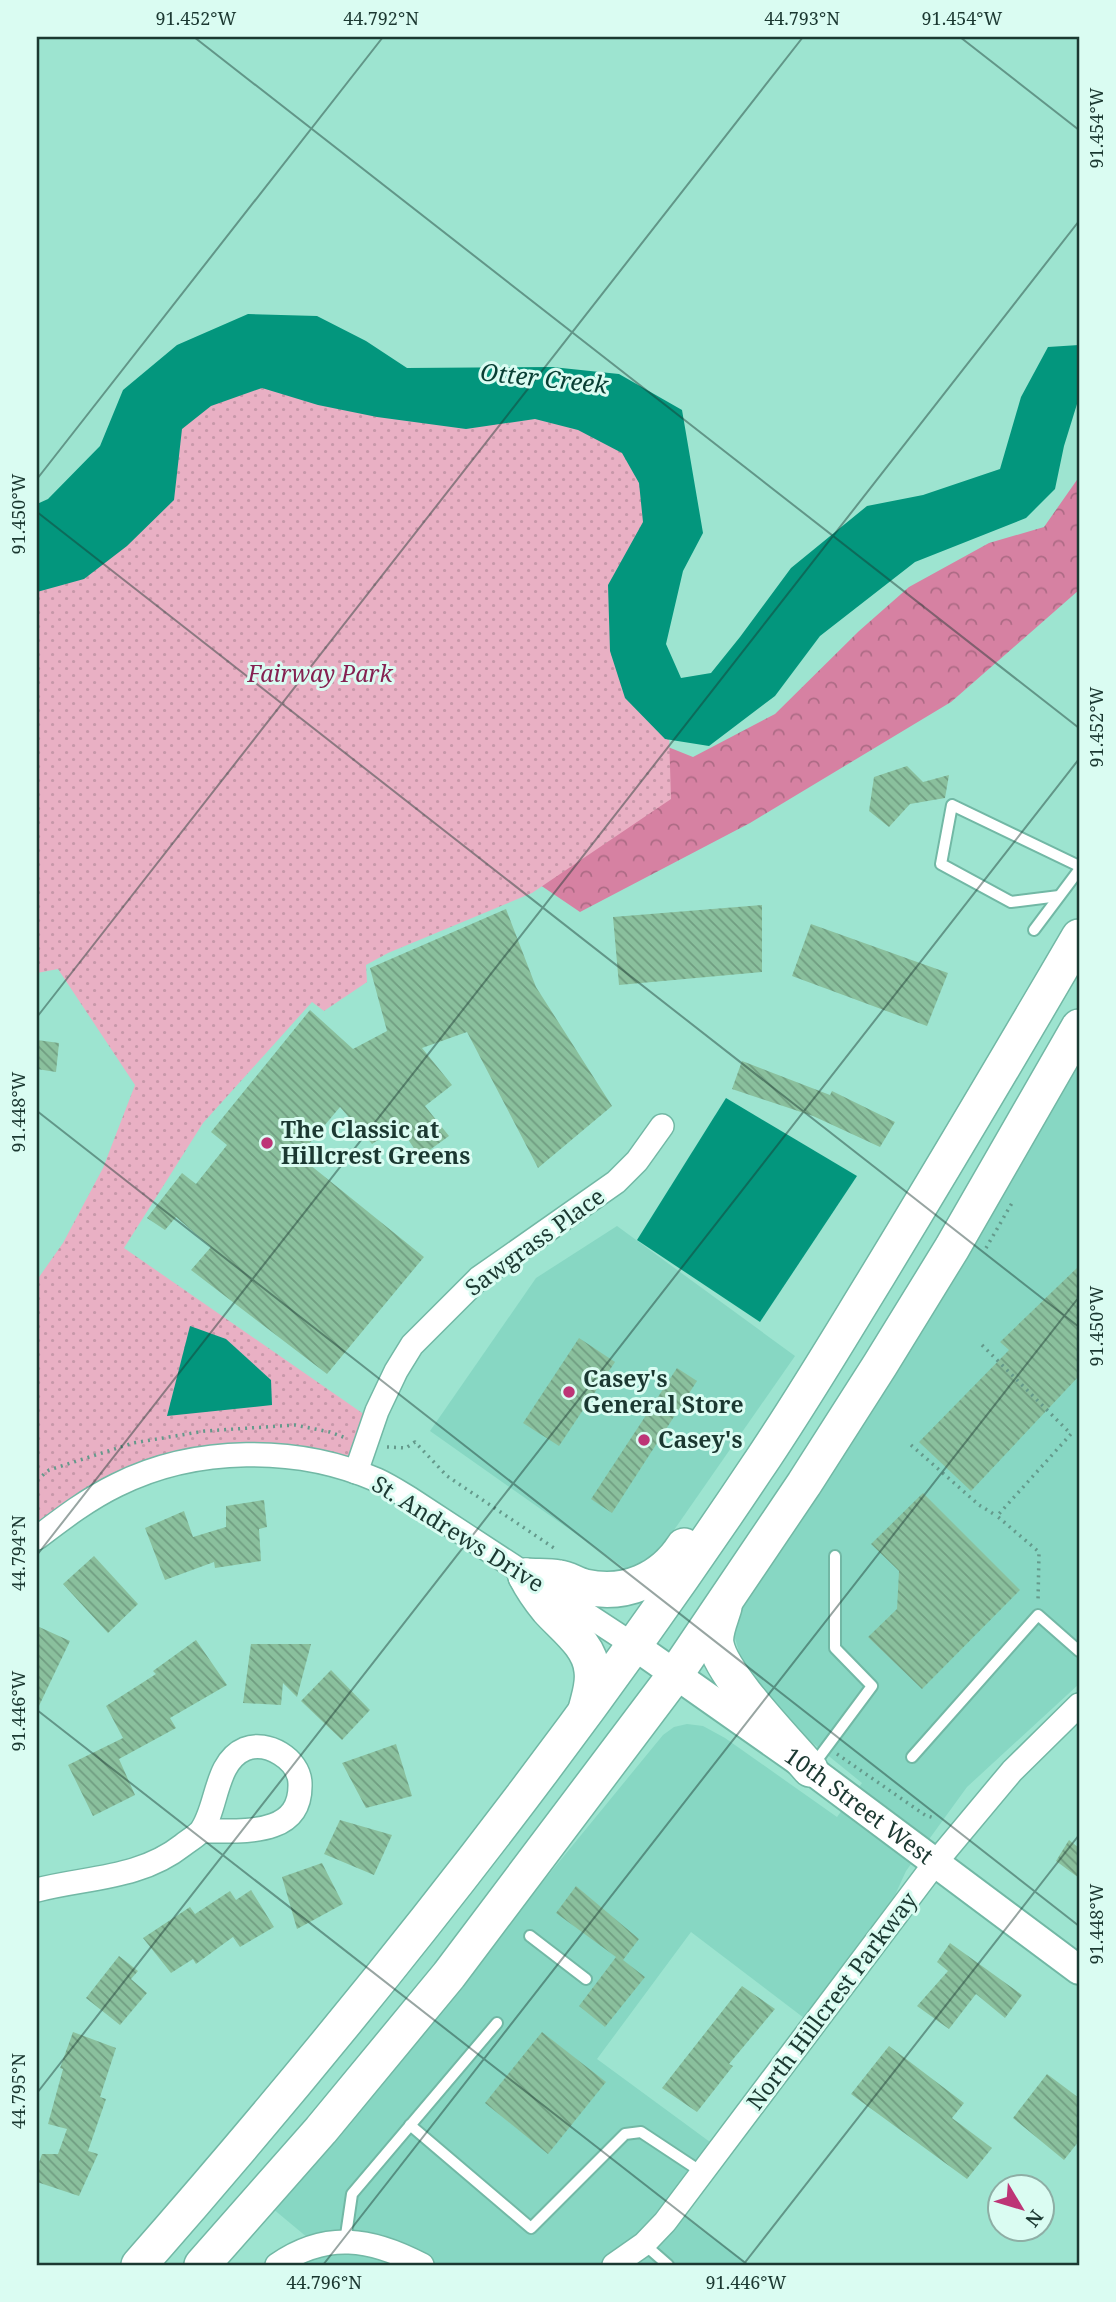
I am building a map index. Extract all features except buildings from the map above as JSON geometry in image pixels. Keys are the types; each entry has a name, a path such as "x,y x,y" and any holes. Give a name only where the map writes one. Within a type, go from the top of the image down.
{"main road":[{"path":"139,2265 233,2158 395,1963 495,1835 635,1646 758,1466 940,1175 1079,937"},
{"path":"202,2265 321,2130 449,1975 675,1675 804,1484 880,1365 952,1248 1079,1027"},
{"path":"675,1675 669,1668 668,1661 681,1624 764,1502 905,1261 940,1175"},
{"path":"526,1576 562,1578 583,1587 619,1590 652,1579 667,1568 680,1553 858,1285 908,1225"},
{"path":"526,1576 536,1594 572,1634 587,1656 592,1668 593,1684 585,1713"},
{"path":"727,1599 716,1636 720,1659 742,1689 819,1758"},
{"path":"449,1975 529,1844 636,1689 641,1674 635,1646"}],"street":[{"name":"Sawgrass Place","path":"356,1472 377,1411 412,1345 479,1278 616,1182 637,1161 662,1126"},
{"name":"St. Andrews Drive","path":"37,1538 69,1514 116,1485 149,1471 191,1459 244,1454 299,1459 379,1480 635,1646"},
{"name":"10th Street West","path":"635,1646 675,1675 819,1758 936,1863 1079,1970"},
{"name":"North Hillcrest Parkway","path":"614,2265 644,2244 703,2174 936,1863 1012,1771 1079,1705"},
{"path":"37,1890 106,1878 155,1863 172,1854 201,1831 222,1774 244,1750 275,1749 288,1759 300,1777 300,1795 285,1820 274,1828 201,1831"},
{"path":"277,2265 312,2247 345,2242 375,2245 422,2265"}],"lane":[{"path":"1034,930 1059,896 1079,868 952,805 941,864 1011,902 1059,896"},
{"path":"819,1758 872,1686 835,1648 835,1556"},
{"path":"912,1757 1038,1615 1079,1651"},
{"path":"530,1936 586,1979"},
{"path":"345,2242 352,2194 497,2023"},
{"path":"410,2125 531,2228 625,2134 641,2132 703,2174"},
{"path":"644,2244 668,2265"}],"path":[{"path":"983,1252 1016,1194"},
{"path":"982,1345 1071,1434 997,1516"},
{"path":"911,1445 979,1505 997,1516 1039,1552 1038,1615"},
{"path":"819,1758 887,1790 934,1818"}],"shaded area":[{"path":"1079,1052 1079,1684 967,1787 906,1871 895,1895 804,2018 691,1932 597,2059 710,2142 665,2202 750,2265 302,2265 310,2262 308,2238 272,2208 663,1735 674,1727 687,1724 703,1726 725,1738 837,1817 862,1783 804,1736 746,1677 733,1631 737,1609"},
{"path":"617,1226 795,1356 640,1579 430,1431 536,1278"}],"green space":[{"name":"Fairway Park","path":"212,371 652,432 649,585 668,700 671,799 532,893 388,953 366,965 367,982 324,1011 312,1002 203,1123 124,1248 365,1415 348,1457 257,1442 131,1467 37,1530 37,1280 63,1243 103,1168 135,1085 58,969 37,973 37,530"},
{"path":"1079,477 1079,590 951,702 750,823 580,912 490,851 633,733 693,757 775,714 859,631 909,587 989,543 1044,527"}],"water":[{"name":"Otter Creek","path":"248,314 317,316 366,341 407,368 552,367 619,374 682,410 703,533 683,571 666,644 681,678 711,673 791,568 867,506 923,495 1000,469 1021,397 1048,347 1079,345 1079,404 1064,446 1055,489 1026,518 915,562 820,636 775,696 709,746 665,739 625,698 610,651 608,585 643,522 639,483 622,453 578,430 535,419 466,429 377,417 318,405 262,388 211,406 182,429 174,500 127,546 84,579 37,592 37,504 48,499 100,446 123,390 177,345"},
{"path":"726,1098 857,1176 760,1322 637,1240"},
{"path":"190,1326 226,1339 271,1380 272,1405 167,1416"}],"place":[{"name":"The Classic at Hillcrest Greens","path":"267,1143"},
{"name":"Casey's General Store","path":"569,1392"},
{"name":"Casey's","path":"644,1440"}]}
